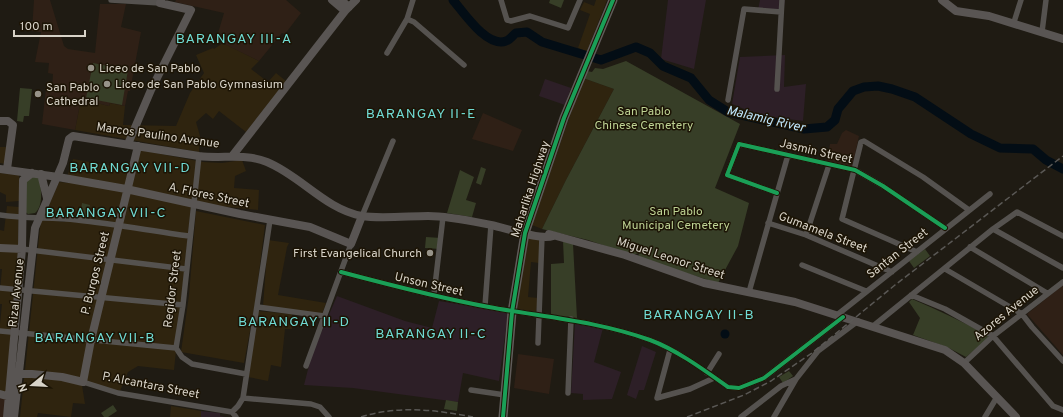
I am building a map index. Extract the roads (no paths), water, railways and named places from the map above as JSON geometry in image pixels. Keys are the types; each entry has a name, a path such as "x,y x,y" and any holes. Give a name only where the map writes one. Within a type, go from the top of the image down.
{"main road":[{"name":"Maharlika Highway","path":"503,417 512,312 523,231 563,123 613,0"}],"street":[{"path":"111,0 161,1 191,10 151,90 128,144"},
{"path":"332,0 347,9"},
{"path":"341,0 347,9"},
{"name":"Marcos Paulino Avenue","path":"73,136 199,156 218,158 233,155 347,9 356,0"},
{"path":"387,53 407,19 413,0"},
{"path":"501,0 507,20 511,21 530,16 568,28 580,0"},
{"path":"777,89 782,0"},
{"path":"942,0 956,11 989,16 1014,22 1063,39"},
{"path":"1014,22 1021,0"},
{"path":"1042,32 1046,0"},
{"path":"728,100 744,9 781,12"},
{"path":"407,19 414,22 464,65"},
{"path":"0,120 8,121 13,125 3,169 23,176 37,174 58,176"},
{"name":"Rizal Avenue","path":"7,417 13,397 20,333 28,290 35,228 58,176 69,139 73,136"},
{"path":"306,366 351,244 394,141"},
{"path":"917,252 842,219 861,142 864,141 923,177 969,210"},
{"name":"Jasmin Street","path":"777,193 727,175 738,144 855,170 883,186 945,228"},
{"name":"P. Burgos Street","path":"83,382 91,340 126,189 138,146"},
{"name":"Miguel Leonor Street","path":"233,155 266,162 285,171 332,204 362,216 443,217 523,231 550,238 553,236"},
{"path":"749,292 788,155"},
{"name":"Regidor Street","path":"176,348 183,305 189,236 199,156"},
{"path":"806,235 829,165"},
{"path":"37,174 47,198"},
{"name":"Rizal Avenue","path":"20,333 19,290 22,250 21,206 23,176"},
{"name":"A. Flores Street","path":"58,176 310,228 351,244"},
{"name":"Santan Street","path":"670,350 728,387 739,388 764,378 840,316 866,291 990,194"},
{"path":"872,327 911,295 945,270 970,247 993,229 1019,212 1063,236"},
{"path":"0,215 22,218 39,216 189,236"},
{"path":"434,294 443,217"},
{"path":"236,417 232,412 243,398 270,220"},
{"name":"Gumamela Street","path":"768,223 806,235 892,272"},
{"path":"485,306 491,225"},
{"path":"993,229 1063,268"},
{"name":"Miguel Leonor Street","path":"523,231 550,234 625,255 704,283 795,302 945,350 964,363 1016,417"},
{"path":"538,343 542,236"},
{"path":"970,247 1047,293"},
{"path":"0,248 186,269"},
{"path":"802,265 866,291"},
{"path":"945,270 1022,314 1063,361"},
{"name":"Unson Street","path":"341,272 458,301 512,312 571,319 612,328 651,341 670,350"},
{"name":"Azores Avenue","path":"964,363 993,336 1063,282"},
{"path":"0,288 183,305"},
{"path":"911,295 945,309 993,336 1052,406 1063,410"},
{"path":"258,307 324,316"},
{"path":"568,393 571,319"},
{"path":"774,417 796,379 818,351 855,320"},
{"path":"0,331 176,348 182,357 192,364 246,374"},
{"path":"670,350 657,398 690,389 714,378"},
{"path":"707,373 719,354"},
{"name":"P. Alcantara Street","path":"16,373 62,377 118,393 232,412"},
{"path":"741,417 781,386 796,379"},
{"path":"471,390 505,395"},
{"path":"0,394 13,397"},
{"name":"Rizal Avenue","path":"13,397 14,417"},
{"path":"985,417 997,397"},
{"path":"243,398 311,404 320,407 329,417"}],"waterway":[{"name":"Malamig River","path":"453,0 476,28 484,35 499,42 510,39 516,33 527,32 542,42 601,60 636,47 650,53 663,66 691,78 709,100 728,112 804,129 827,127 835,120 838,109 853,91 864,87 878,86 915,97 971,134 1000,148 1033,149 1046,160 1063,169"}],"railway":[{"path":"687,417 744,395 771,381 812,353 895,285 1063,156"},
{"path":"361,417 375,413 403,410 445,412 473,417"}],"place":[{"name":"Liceo de San Pablo","path":"91,68"},
{"name":"Liceo de San Pablo Gymnasium","path":"107,84"},
{"name":"San Pablo Cathedral","path":"38,94"},
{"name":"First Evangelical Church","path":"430,253"}],"district":[{"name":"BARANGAY III-A","path":"234,38"},
{"name":"BARANGAY II-E","path":"421,113"},
{"name":"BARANGAY VII-D","path":"130,167"},
{"name":"BARANGAY VII-C","path":"106,212"},
{"name":"BARANGAY II-B","path":"699,314"},
{"name":"BARANGAY II-D","path":"294,321"},
{"name":"BARANGAY II-C","path":"431,333"},
{"name":"BARANGAY VII-B","path":"95,337"}],"park label":[{"name":"San Pablo Chinese Cemetery","path":"644,118"},
{"name":"San Pablo Municipal Cemetery","path":"676,218"}]}
